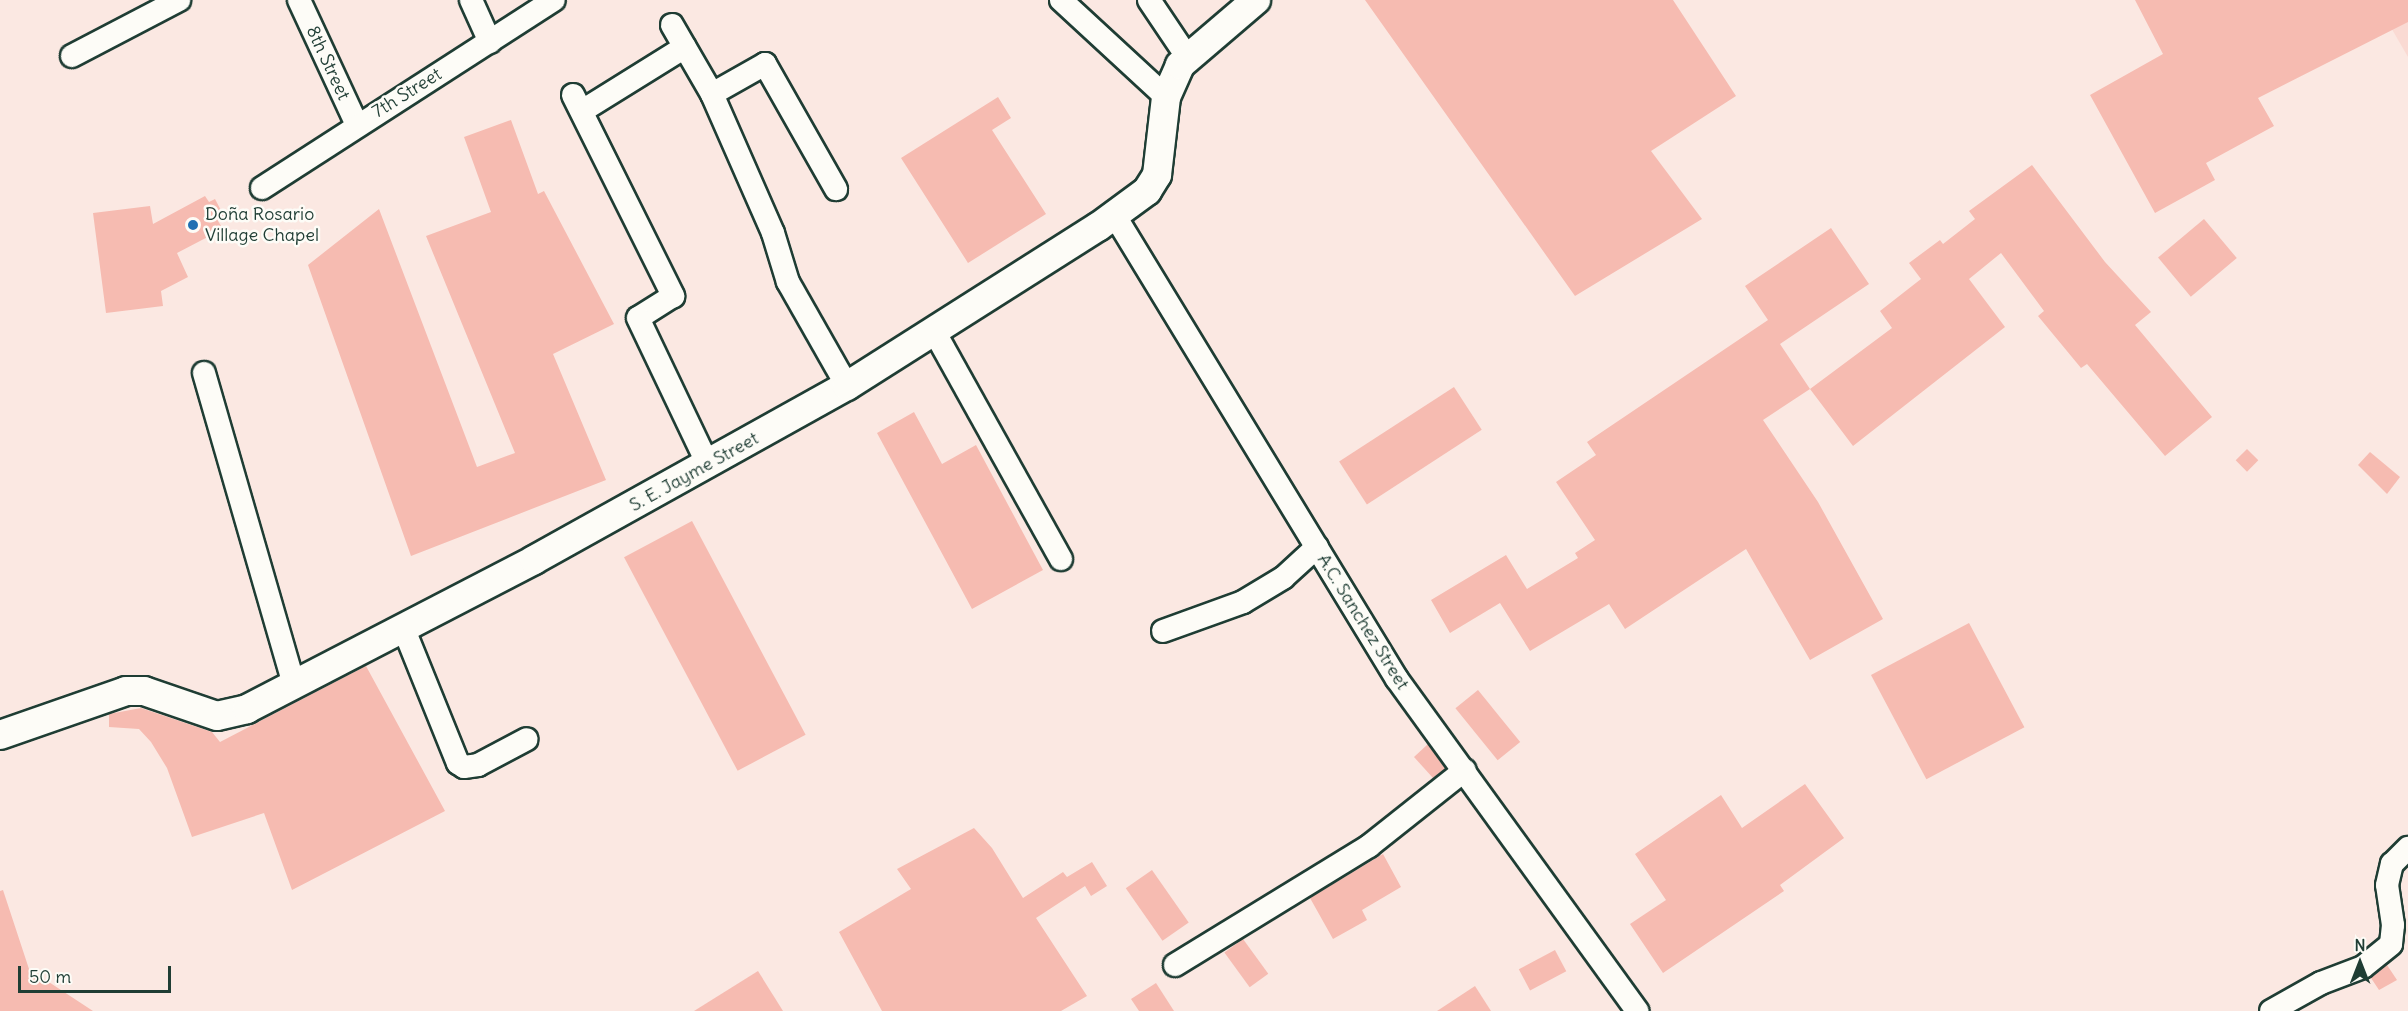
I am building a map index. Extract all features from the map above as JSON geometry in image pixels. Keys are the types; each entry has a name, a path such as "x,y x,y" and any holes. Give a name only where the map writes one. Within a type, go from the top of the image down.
{"street":[{"path":"72,56 179,0"},
{"name":"8th Street","path":"299,0 357,125"},
{"path":"471,0 490,42"},
{"name":"7th Street","path":"262,188 554,0"},
{"path":"1061,0 1166,97"},
{"path":"1149,0 1188,58"},
{"name":"S. E. Jayme Street","path":"0,735 126,691 144,691 196,711 232,716 708,465 847,386 1115,216 1147,191 1157,175 1166,97 1180,64 1256,0"},
{"path":"672,25 712,94 774,233 788,282 847,386"},
{"path":"685,47 577,103 673,296 638,318 708,465"},
{"path":"712,94 765,64 836,189"},
{"name":"A.C. Sanchez Street","path":"1115,216 1397,679 1637,1011"},
{"path":"934,331 1061,559"},
{"path":"204,373 294,685"},
{"path":"1163,631 1243,602 1283,578 1317,547"},
{"path":"403,627 458,763 464,767 478,765 527,739"},
{"path":"1175,965 1369,846 1465,770"},
{"path":"2271,1011 2321,983 2363,966 2391,944 2393,925 2387,885 2392,864 2408,849"}],"shaded area":[{"path":"2375,0 2408,0 2408,57"}],"building":[{"path":"1365,0 1673,0 1736,96 1651,151 1702,219 1575,296"},
{"path":"2135,0 2408,0 2408,22 2258,98 2274,126 2206,163 2215,180 2155,213 2090,95 2163,54"},
{"path":"998,97 1011,118 992,130 1046,214 968,263 901,158"},
{"path":"511,120 538,194 544,191 614,324 553,354 606,480 411,556 308,265 379,209 477,467 515,453 426,236 491,212 464,137"},
{"path":"2032,165 2105,262 2151,312 2135,325 2212,417 2165,456 2087,364 2081,368 2038,316 2044,311 2001,253 1969,279 2005,327 1853,446 1810,389 1892,328 1880,311 1921,279 1909,263 1940,240 1943,244 1975,219 1969,211"},
{"path":"205,196 209,202 215,199 225,218 218,221 223,229 177,253 188,277 161,291 163,306 106,313 93,213 150,206 153,224"},
{"path":"2204,219 2237,258 2191,297 2158,258"},
{"path":"1831,228 1869,284 1780,344 1810,389 1763,420 1818,502 1883,619 1810,660 1746,549 1625,629 1609,604 1530,651 1500,603 1450,633 1431,600 1506,555 1527,589 1578,558 1575,553 1595,540 1556,482 1596,455 1587,442 1768,320 1745,286"},
{"path":"1454,387 1482,430 1367,504 1339,462"},
{"path":"914,412 942,464 976,445 1043,570 972,609 877,433"},
{"path":"2247,449 2258,460 2247,472 2236,460"},
{"path":"2370,452 2400,477 2387,494 2358,465"},
{"path":"692,521 806,735 738,771 624,557"},
{"path":"1969,623 2024,727 1926,779 1871,675"},
{"path":"366,666 445,811 292,890 264,813 192,837 167,768 151,742 139,729 109,727 109,714 141,708 212,732 220,742"},
{"path":"1478,690 1520,742 1498,760 1455,708"},
{"path":"1428,744 1445,769 1433,778 1414,757"},
{"path":"1805,784 1844,838 1780,885 1784,891 1663,973 1630,924 1666,900 1635,854 1721,795 1742,828"},
{"path":"974,828 992,848 1023,898 1063,872 1067,877 1092,862 1107,886 1091,896 1085,886 1036,918 1087,996 1061,1011 882,1011 839,932 911,889 897,869"},
{"path":"1383,854 1401,887 1362,910 1367,920 1333,939 1310,898"},
{"path":"1152,870 1189,922 1162,941 1126,888"},
{"path":"3,890 29,969 93,1011 0,1011 0,891"},
{"path":"1243,939 1268,974 1250,987 1224,953"},
{"path":"1555,950 1566,971 1530,990 1519,969"},
{"path":"2387,965 2397,980 2379,990 2371,978"},
{"path":"758,971 783,1011 694,1011"},
{"path":"1156,983 1174,1011 1139,1011 1131,999"},
{"path":"1475,986 1491,1011 1437,1011"}],"place":[{"name":"Doña Rosario Village Chapel","path":"193,225"}]}
